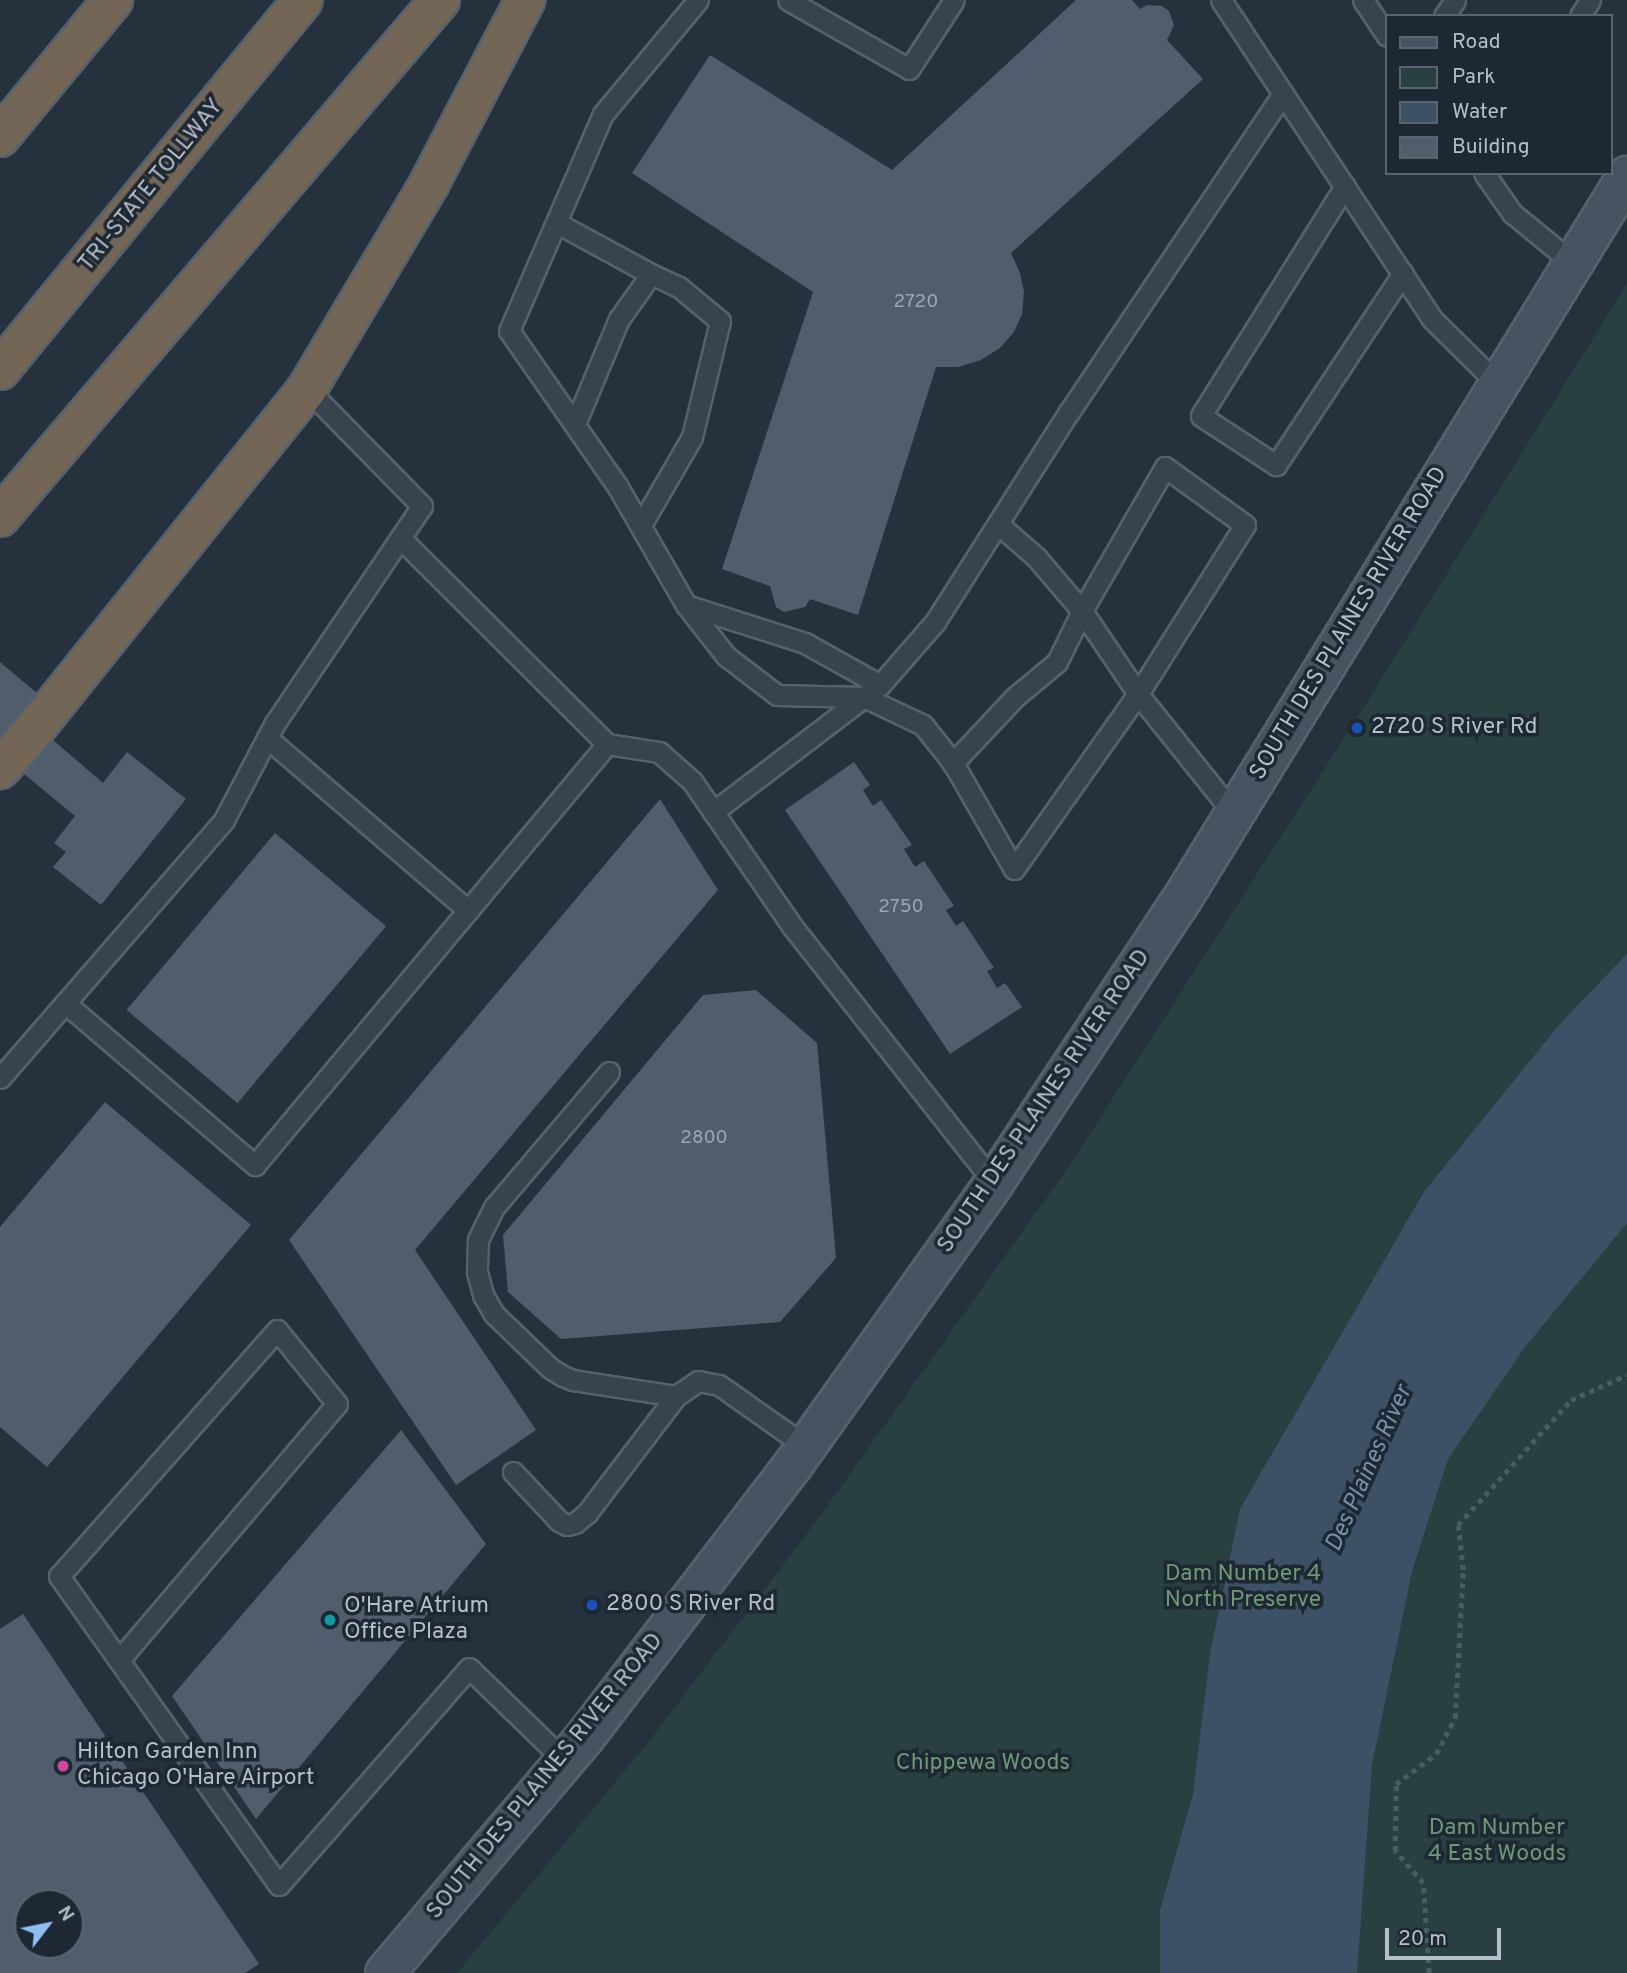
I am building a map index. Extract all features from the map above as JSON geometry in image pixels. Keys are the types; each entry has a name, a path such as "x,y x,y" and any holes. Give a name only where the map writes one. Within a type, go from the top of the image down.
{"highway":[{"path":"0,137 113,0"},
{"name":"TRI-STATE TOLLWAY","path":"0,370 303,0"},
{"path":"0,517 440,0"},
{"path":"0,769 307,389 429,184 525,0"}],"main road":[{"name":"SOUTH DES PLAINES RIVER ROAD","path":"385,1973 565,1761 807,1447 994,1182 1179,904 1627,176"}],"lane":[{"path":"698,0 603,114 509,331 575,424 641,525 686,605 726,656 777,695 872,691"},
{"path":"788,0 819,8 909,69 954,0"},
{"path":"1221,0 1433,319 1498,384"},
{"path":"1363,0 1386,34"},
{"path":"713,812 872,691 934,622 1283,94"},
{"path":"1485,175 1512,213 1573,263"},
{"path":"1345,186 1201,416 1276,465 1402,273"},
{"path":"557,223 679,287 720,321 692,436 641,525"},
{"path":"575,424 619,319 651,274"},
{"path":"0,1077 223,820 267,738 422,506 307,389"},
{"path":"686,605 805,643 923,725 953,763 1014,869 1139,694 1245,525 1165,467 1082,611 1057,662 1015,696 953,763"},
{"path":"998,524 1036,557 1082,611 1139,694 1234,814"},
{"path":"400,538 607,744 659,752 692,781 792,926 994,1182"},
{"path":"267,738 468,910"},
{"path":"65,1003 255,1165 607,744"},
{"path":"609,1072 494,1207 478,1240 477,1272 483,1295 494,1314 550,1368 573,1380 676,1396"},
{"path":"119,1661 337,1404 277,1330 59,1576 119,1661 279,1885 469,1668 565,1761"},
{"path":"513,1472 559,1521 567,1525 575,1523 587,1513 676,1396 698,1381 719,1385 807,1447"}],"path":[{"path":"1429,1973 1423,1882 1395,1851 1396,1784 1436,1754 1455,1718 1463,1570 1458,1525 1570,1400 1627,1375"}],"green space":[{"name":"Dam Number 4 North Preserve","path":"1627,284 1627,1973 457,1973 647,1744 818,1519 1070,1165 1356,720"}],"water":[{"name":"Des Plaines River","path":"1627,954 1627,1223 1525,1347 1448,1459 1412,1571 1372,1765 1357,1973 1160,1973 1160,1910 1193,1794 1210,1654 1240,1509 1424,1192 1559,1025"}],"building":[{"path":"1076,0 1132,0 1140,9 1147,5 1162,6 1169,11 1174,25 1167,40 1203,79 1011,253 1020,273 1024,292 1022,314 1014,332 1000,348 981,360 958,367 936,367 858,615 810,599 805,607 784,612 776,607 770,586 722,569 813,292 632,173 710,55 892,170"},
{"path":"0,662 69,720 53,740 103,783 127,752 186,799 101,905 53,867 66,852 54,843 75,816 24,774 18,782 0,767"},
{"path":"854,762 870,785 863,790 873,806 881,800 912,845 904,849 915,867 924,861 954,906 946,910 956,926 963,921 994,968 987,971 997,988 1005,983 1022,1007 950,1054 785,810"},
{"path":"660,799 718,890 415,1250 536,1430 456,1485 289,1240"},
{"path":"275,833 386,926 238,1103 127,1010"},
{"path":"756,990 817,1043 836,1258 780,1322 561,1339 508,1292 503,1235 703,995"},
{"path":"105,1102 251,1225 47,1467 0,1427 0,1227"},
{"name":"O'Hare Atrium Office Plaza","path":"401,1430 486,1544 256,1819 172,1696"},
{"name":"Hilton Garden Inn Chicago O'Hare Airport","path":"23,1614 259,1964 245,1973 0,1973 0,1629"}],"place":[{"name":"2720 S River Rd","path":"1357,728"},
{"name":"2800 S River Rd","path":"592,1605"},
{"name":"O'Hare Atrium Office Plaza","path":"330,1620"},
{"name":"Hilton Garden Inn Chicago O'Hare Airport","path":"63,1766"}],"park label":[{"name":"Chippewa Woods","path":"983,1764"},
{"name":"Dam Number 4 East Woods","path":"1497,1842"}]}
